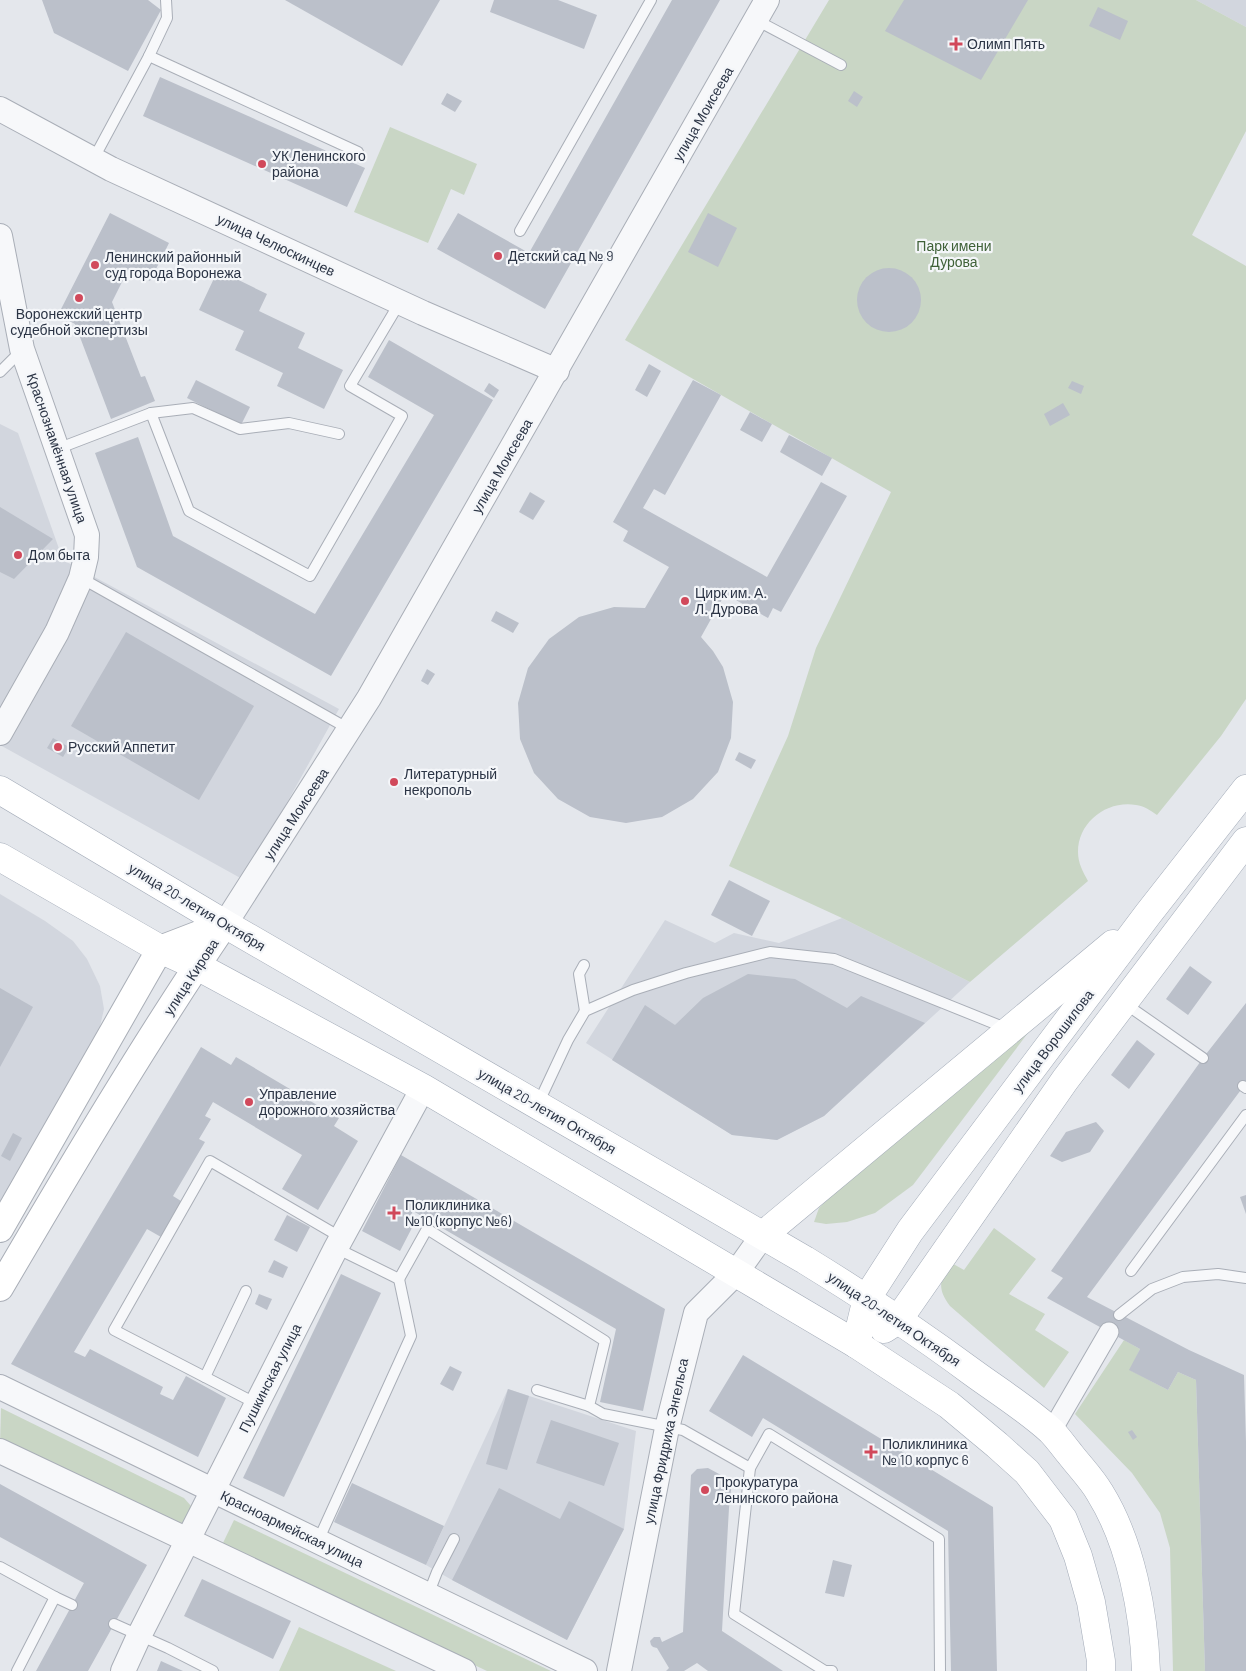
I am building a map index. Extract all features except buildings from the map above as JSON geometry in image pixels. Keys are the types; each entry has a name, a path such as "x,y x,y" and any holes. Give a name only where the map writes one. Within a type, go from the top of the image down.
{"main road":[{"name":"улица Ворошилова","path":"856,1344 867,1298 910,1231 1148,914 1246,789"},
{"name":"улица 20-летия Октября","path":"0,790 225,924 762,1235 867,1298 932,1342 1051,1432 1100,1492 1114,1518 1136,1586 1145,1648 1146,1671"},
{"path":"856,1344 898,1320 1065,1080 1246,841"},
{"path":"0,857 160,949 196,966 422,1088 856,1344 949,1405 1026,1472 1063,1519 1078,1556 1091,1602 1101,1671"},
{"path":"762,1235 1148,914"},
{"name":"улица Кирова","path":"160,949 225,924"},
{"name":"улица Кирова","path":"0,1288 84,1146 196,966 225,924"},
{"path":"0,1229 160,949"}],"street":[{"name":"улица Моисеева","path":"225,924 350,729 557,371 762,10"},
{"name":"улица Челюскинцев","path":"0,109 93,160 401,302 557,371"},
{"name":"Краснознамённая улица","path":"0,236 22,349 88,535 86,557 81,578 58,632 0,732"},
{"name":"Пушкинская улица","path":"123,1671 339,1243 422,1088"},
{"name":"улица Фридриха Энгельса","path":"619,1671 667,1428 696,1313 736,1273 762,1235"},
{"path":"1051,1432 1108,1332"},
{"name":"Красноармейская улица","path":"0,1387 585,1671"},
{"path":"0,1451 464,1671"}],"lane":[{"path":"93,160 149,56 167,18 166,0"},
{"path":"520,231 651,0"},
{"path":"762,10 841,65"},
{"path":"149,56 358,152"},
{"path":"151,413 190,511 310,576 402,416 350,386 401,302"},
{"path":"0,372 22,349"},
{"path":"57,449 151,413 193,408 240,429 289,423 339,434"},
{"path":"81,578 350,729"},
{"path":"538,1105 568,1040 585,1011 633,990 686,973 770,952 834,959 1009,1030"},
{"path":"584,965 579,974 585,1011"},
{"path":"1123,1003 1203,1058"},
{"path":"1131,1271 1246,1114"},
{"path":"257,1404 114,1330 210,1161 399,1279"},
{"path":"318,1541 411,1336 399,1279 426,1229 605,1341 588,1406"},
{"path":"1119,1315 1152,1289 1183,1277 1218,1274 1246,1278"},
{"path":"205,1377 246,1291"},
{"path":"537,1390 588,1406 603,1414 683,1430 750,1468"},
{"path":"832,1671 825,1670 734,1614 750,1468 769,1434 939,1539 940,1671"},
{"path":"428,1595 437,1572 454,1539"},
{"path":"0,1567 72,1605"},
{"path":"17,1671 55,1597"},
{"path":"114,1624 213,1671"}],"shaded area":[{"path":"1196,0 1246,0 1246,27"},
{"path":"0,424 18,433 63,560 339,709 244,880 0,745"},
{"path":"0,894 45,921 73,941 87,959 100,986 104,1009 98,1035 0,1212"},
{"path":"842,918 970,982 824,1116 777,1140 732,1135 586,1043 665,920 715,943 734,933 779,943"},
{"path":"508,1389 636,1431 624,1529 567,1640 426,1565"}],"green space":[{"name":"Парк имени Дурова","path":"829,0 1196,0 1246,27 1246,131 1192,235 1246,266 1246,699 1221,736 1157,815 1142,806 1125,804 1115,806 1096,815 1083,831 1079,841 1078,856 1088,881 970,982 842,918 729,866 788,736 816,648 891,492 625,340"},
{"path":"390,127 477,164 464,195 451,189 428,243 354,212"},
{"path":"1037,1021 913,1185 875,1213 847,1222 826,1224 814,1222 819,1208 837,1189"},
{"path":"994,1228 1036,1259 1009,1294 1045,1314 1035,1330 1069,1352 1044,1388 950,1306 943,1295 941,1285 948,1261 964,1270"},
{"path":"1124,1340 1140,1349 1130,1370 1168,1390 1178,1372 1196,1380 1205,1671 1173,1671 1170,1548 1160,1513 1132,1473 1075,1414"},
{"path":"1,1408 184,1498 191,1506 183,1523 173,1528 0,1445"},
{"path":"234,1520 551,1671 487,1671 222,1545"},
{"path":"299,1627 396,1671 279,1671"}],"place":[{"name":"Олимп Пять","path":"956,44"},
{"name":"УК Ленинского района","path":"262,164"},
{"name":"Детский сад № 9","path":"498,256"},
{"name":"Ленинский районный суд города Воронежа","path":"95,265"},
{"name":"Воронежский центр судебной экспертизы","path":"79,298"},
{"name":"Дом быта","path":"18,555"},
{"name":"Цирк им. А. Л. Дурова","path":"685,601"},
{"name":"Русский Аппетит","path":"58,747"},
{"name":"Литературный некрополь","path":"394,782"},
{"name":"Управление дорожного хозяйства","path":"249,1102"},
{"name":"Поликлиника №10 (корпус №6)","path":"394,1213"},
{"name":"Поликлиника № 10 корпус 6","path":"871,1452"},
{"name":"Прокуратура Ленинского района","path":"705,1490"}]}
